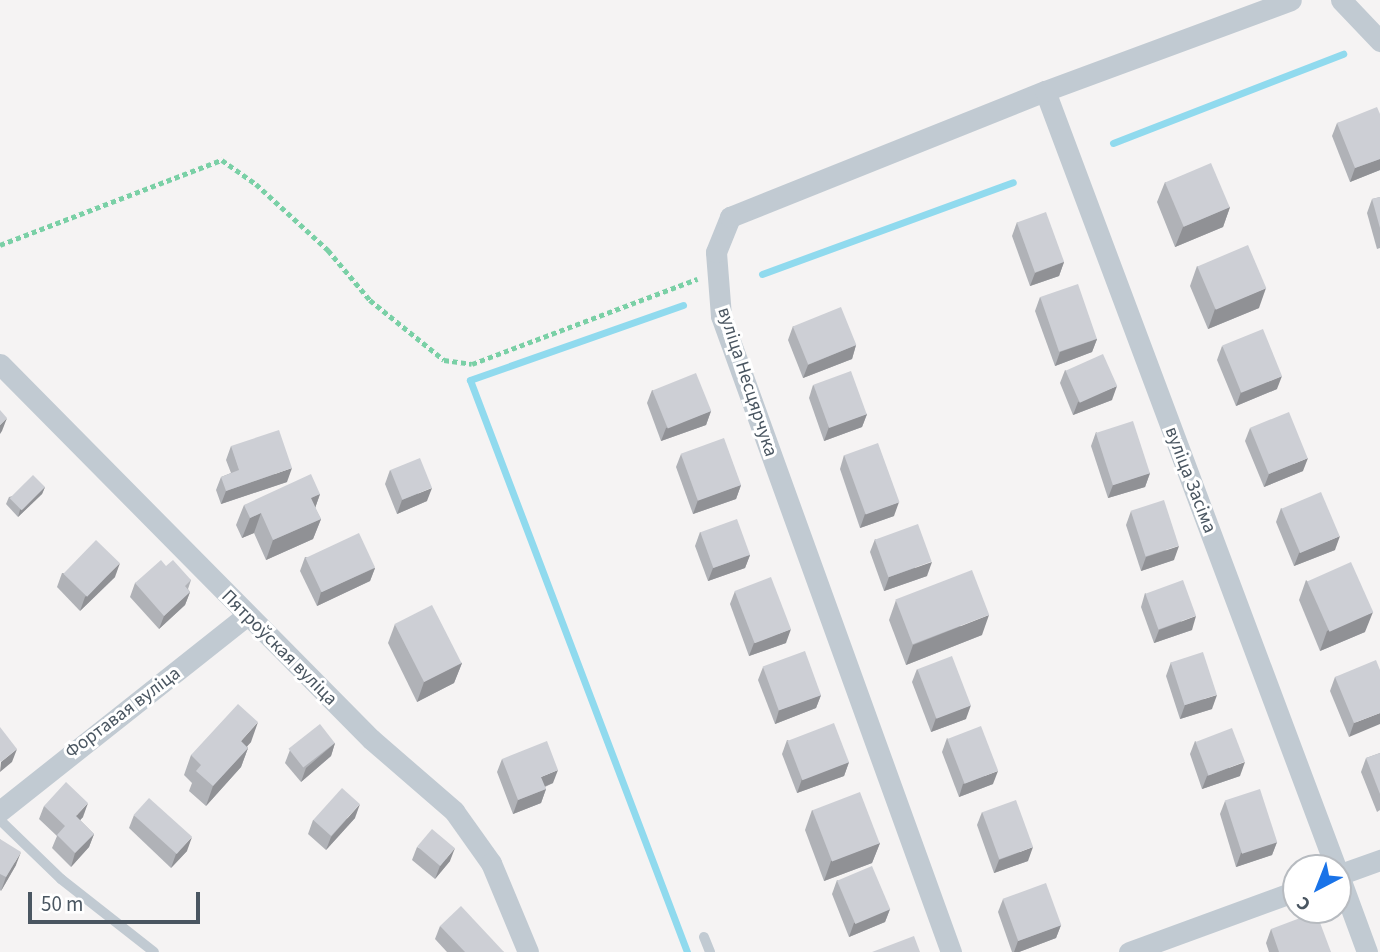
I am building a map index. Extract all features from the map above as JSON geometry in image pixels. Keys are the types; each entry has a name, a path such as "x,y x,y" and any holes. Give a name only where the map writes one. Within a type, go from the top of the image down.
{"street":[{"name":"вуліца Несцярчука","path":"951,952 721,316 716,252 730,217 1045,91 1291,0"},
{"path":"1341,0 1380,41"},
{"name":"вуліца Засіма","path":"1045,91 1331,854"},
{"name":"Пятроўская вуліца","path":"0,363 246,616 371,739 454,811 491,863 527,952"},
{"name":"Фортавая вуліца","path":"0,811 246,616"},
{"path":"1352,870 1380,860"},
{"path":"1129,952 1282,896"},
{"path":"1352,912 1367,952"}],"lane":[{"path":"0,820 61,879 154,952"},
{"path":"704,937 710,952"}],"path":[{"path":"0,245 222,160 256,184 328,250 401,328 444,360 472,364 717,271"}],"building":[{"path":"1377,107 1380,114 1380,159 1355,168 1337,123"},
{"path":"1211,163 1230,207 1184,227 1165,183"},
{"path":"1380,197 1380,228 1372,199"},
{"path":"1046,212 1064,262 1035,272 1017,223"},
{"path":"1248,245 1266,288 1216,310 1197,266"},
{"path":"1078,284 1097,339 1059,352 1040,297"},
{"path":"841,307 856,345 808,364 793,326"},
{"path":"1263,329 1282,376 1241,393 1222,345"},
{"path":"1103,354 1117,386 1080,403 1066,371"},
{"path":"851,371 867,414 829,428 813,385"},
{"path":"696,373 711,411 668,429 652,391"},
{"path":"0,410 7,418 0,425"},
{"path":"1289,412 1308,458 1269,474 1250,428"},
{"path":"1133,421 1150,473 1113,485 1096,433"},
{"path":"279,430 292,468 226,491 221,477 239,470 231,446"},
{"path":"724,438 741,485 698,501 681,454"},
{"path":"878,443 900,502 866,515 844,455"},
{"path":"420,458 432,488 402,500 390,470"},
{"path":"311,474 320,494 311,498 321,519 273,540 261,513 250,518 244,505"},
{"path":"33,475 45,487 22,510 10,498"},
{"path":"1321,492 1340,536 1300,553 1281,509"},
{"path":"1164,500 1179,546 1146,556 1131,511"},
{"path":"737,519 750,555 713,568 700,532"},
{"path":"918,524 932,562 888,577 875,540"},
{"path":"359,533 375,567 322,592 306,558"},
{"path":"96,540 120,563 87,597 63,574"},
{"path":"161,560 166,566 173,560 191,580 185,586 190,592 164,616 135,583"},
{"path":"1351,562 1373,612 1330,632 1307,582"},
{"path":"972,570 989,615 913,644 895,599"},
{"path":"771,577 791,629 755,643 735,591"},
{"path":"1183,580 1196,616 1158,629 1145,594"},
{"path":"432,605 462,663 424,682 395,624"},
{"path":"805,651 821,695 779,711 763,666"},
{"path":"1203,652 1217,695 1185,705 1171,663"},
{"path":"952,656 971,705 936,719 917,669"},
{"path":"1376,660 1380,670 1380,713 1354,723 1335,677"},
{"path":"238,704 258,722 241,741 248,748 213,786 196,771 201,765 191,755"},
{"path":"834,723 849,762 802,780 787,741"},
{"path":"320,724 335,743 303,768 288,749"},
{"path":"981,726 998,771 965,784 947,739"},
{"path":"0,727 17,749 1,762 0,761"},
{"path":"1232,728 1245,762 1208,776 1196,742"},
{"path":"547,741 558,770 541,777 546,789 518,800 502,759"},
{"path":"1380,753 1380,794 1366,758"},
{"path":"66,782 88,803 76,816 94,834 75,853 57,835 65,826 44,806"},
{"path":"342,788 360,804 331,836 313,820"},
{"path":"1260,789 1277,842 1242,854 1225,800"},
{"path":"860,792 880,843 832,862 812,810"},
{"path":"149,798 192,837 177,854 134,815"},
{"path":"1016,800 1033,847 999,859 982,812"},
{"path":"432,829 455,848 440,866 417,847"},
{"path":"0,839 21,852 6,877 0,874"},
{"path":"872,866 890,909 855,924 837,881"},
{"path":"1046,883 1061,925 1018,941 1003,899"},
{"path":"461,906 504,952 465,952 440,926"},
{"path":"1284,924 1320,924 1331,952 1279,952 1271,929"},
{"path":"914,936 920,952 872,952"}],"waterway":[{"path":"1113,143 1343,54"},
{"path":"762,274 1013,182"},
{"path":"683,305 470,380 687,952"}]}
